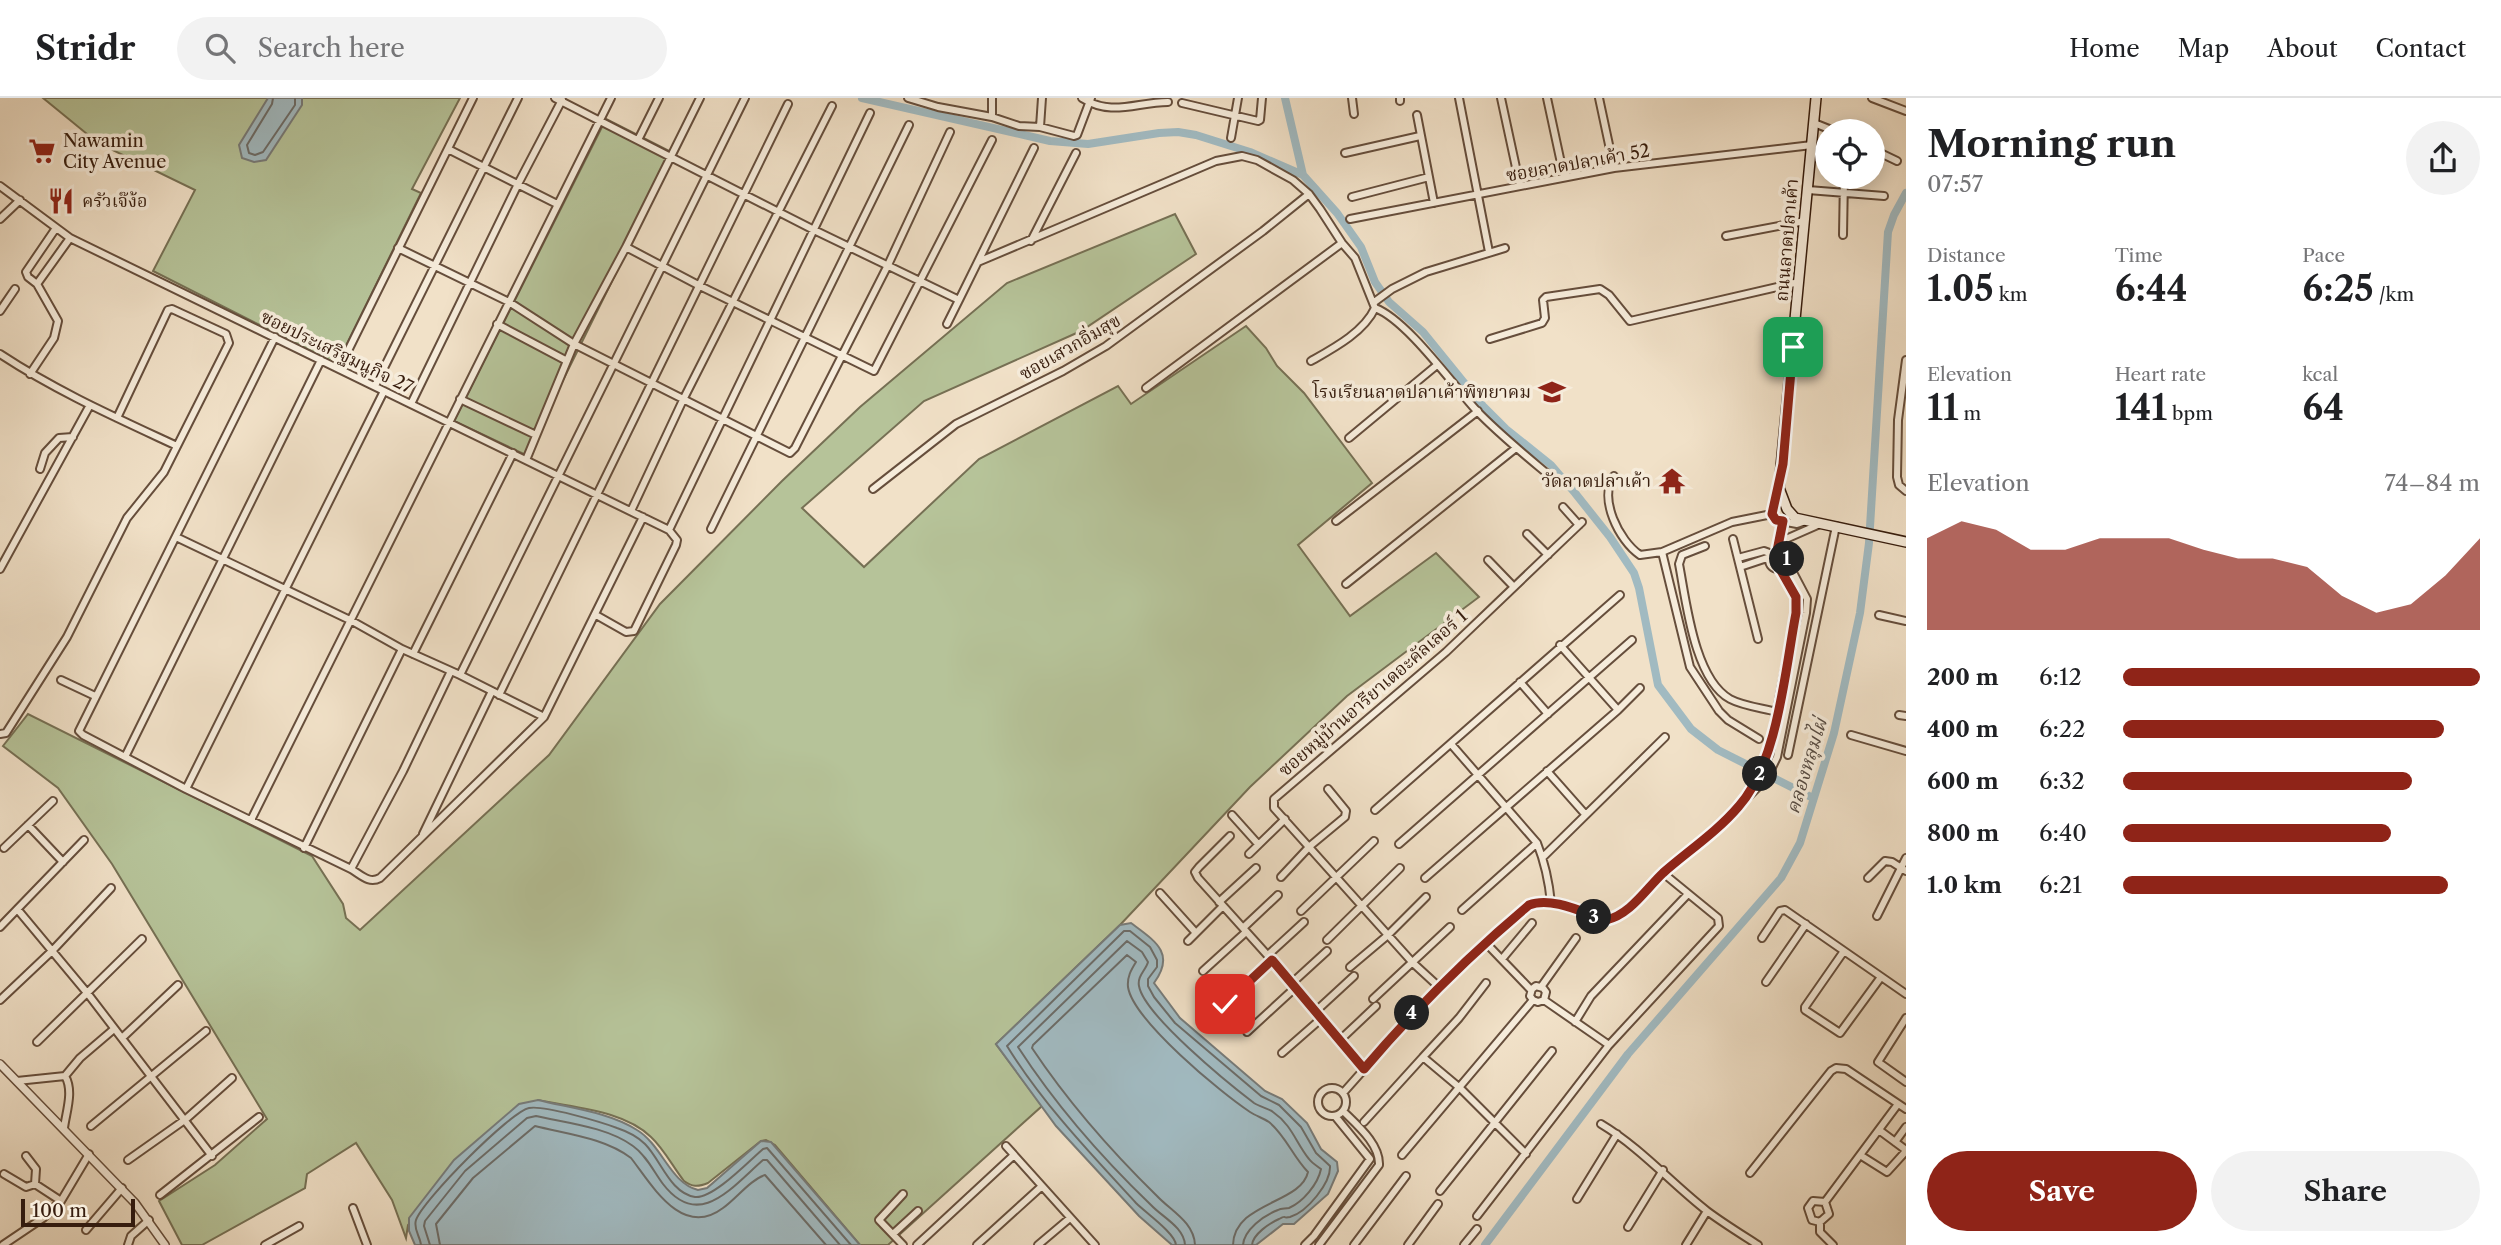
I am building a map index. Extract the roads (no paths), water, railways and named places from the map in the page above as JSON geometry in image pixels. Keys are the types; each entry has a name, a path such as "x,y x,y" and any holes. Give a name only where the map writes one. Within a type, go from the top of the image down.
{"main road":[{"name":"ถนนลาดปลาเค้า","path":"1779,488 1816,98"},
{"path":"1779,488 1791,516 1906,542"}],"street":[{"path":"339,369 473,98"},
{"path":"375,386 518,98"},
{"path":"251,820 611,98"},
{"path":"638,140 659,98"},
{"path":"526,460 574,344 700,98"},
{"path":"460,675 746,98"},
{"path":"908,98 992,117 1019,126 1040,127 1076,136 1087,99 1111,109 1151,100 1168,102"},
{"path":"942,107 943,98"},
{"path":"992,98 992,117"},
{"path":"1040,127 1042,98"},
{"path":"1231,138 1238,98"},
{"path":"1182,103 1259,121 1262,98"},
{"path":"1352,98 1354,114"},
{"path":"1459,98 1489,252"},
{"path":"1501,98 1520,186"},
{"path":"1547,98 1564,177"},
{"path":"1599,98 1614,168"},
{"path":"1872,98 1906,111"},
{"path":"411,404 559,99 669,157 958,300"},
{"path":"421,839 700,286 788,104"},
{"path":"631,511 683,400 832,106"},
{"path":"596,615 626,632 634,631 676,545 677,540 669,530 870,113"},
{"path":"1417,115 1434,203"},
{"path":"711,529 909,125"},
{"path":"398,248 509,302 574,344 786,453 792,453 888,265 950,132"},
{"path":"1345,153 1420,136"},
{"path":"626,247 874,371 992,140"},
{"name":"ซอยลาดปลาเค้า 52","path":"1350,219 1614,168 1812,145"},
{"path":"947,324 1034,148"},
{"path":"448,149 557,204"},
{"path":"1031,241 1076,153"},
{"path":"1885,155 1897,161"},
{"path":"978,262 1216,161 1242,156 1257,160 1293,180 1309,194 1355,258 1375,304 1386,312 1478,411 1550,476"},
{"path":"1352,197 1429,177"},
{"name":"ซอยประเสริฐมนูกิจ 27","path":"0,186 70,238 669,530"},
{"path":"1843,189 1843,235"},
{"path":"1808,190 1884,196"},
{"name":"ซอยเสวกอิ่มสุข","path":"873,489 956,424 1063,371 1106,346 1309,194"},
{"path":"0,219 20,200"},
{"path":"1726,236 1805,221"},
{"path":"30,374 54,338 58,321 37,284 28,277 27,269 56,228"},
{"path":"37,284 70,238"},
{"path":"1146,388 1342,243"},
{"path":"1311,361 1370,319 1375,304 1392,289 1426,272 1505,248"},
{"path":"1490,339 1542,323 1545,318 1543,300 1546,297 1600,289 1609,295 1630,321 1799,282"},
{"path":"0,311 15,289"},
{"path":"0,734 6,733 53,660 127,518 160,479 229,343 228,337 224,332 172,309 168,310 117,418"},
{"path":"497,324 567,361"},
{"path":"275,337 95,696 80,727 80,733 369,880 375,881 421,839 544,717 643,517"},
{"path":"0,354 30,374 177,446"},
{"path":"125,757 321,360"},
{"path":"1906,360 1898,421 1897,477 1899,485 1906,491"},
{"path":"1349,438 1437,365"},
{"path":"186,789 384,391"},
{"path":"460,399 536,435"},
{"path":"0,569 90,405"},
{"path":"1336,521 1478,411"},
{"path":"40,469 45,453 59,438 72,436"},
{"path":"1346,584 1516,447"},
{"path":"413,654 513,453"},
{"path":"1614,476 1606,493 1616,525 1640,555 1662,552 1732,522 1772,514"},
{"path":"1779,488 1772,514 1776,520 1797,524 1805,521"},
{"name":"ซอยหมู่บ้านอารียาเดอะคัลเลอร์ 1","path":"1285,819 1273,805 1275,796 1446,652 1581,524 1563,507"},
{"path":"1758,783 1777,712 1796,613 1796,597 1780,569 1772,566 1783,521"},
{"path":"1779,542 1820,524"},
{"path":"1788,755 1836,526"},
{"path":"1527,534 1548,555"},
{"path":"176,537 544,717"},
{"path":"1732,539 1758,639"},
{"path":"1705,547 1682,555 1679,564 1700,661 1716,685 1730,699 1777,712"},
{"path":"1343,1093 1438,986 1529,905 1551,903 1606,920 1613,919 1628,909 1663,873 1715,830 1774,765 1807,598 1785,554 1764,551 1738,558"},
{"path":"1662,552 1690,667 1719,711 1728,720 1759,739"},
{"path":"1740,567 1773,554"},
{"path":"1488,560 1514,587"},
{"path":"1780,569 1787,561"},
{"path":"1375,810 1620,595"},
{"path":"1879,615 1906,621"},
{"path":"1399,844 1632,640"},
{"path":"1560,645 1618,710"},
{"path":"304,848 402,649"},
{"path":"351,869 403,771 451,671"},
{"path":"61,680 95,696"},
{"path":"1520,682 1548,714"},
{"path":"1425,878 1640,688"},
{"path":"1851,735 1906,751"},
{"path":"1543,857 1665,737"},
{"path":"1451,744 1537,843 1543,857 1551,903"},
{"path":"1547,771 1585,814"},
{"path":"1281,877 1310,846 1347,814 1328,789"},
{"path":"5,848 53,801"},
{"path":"1232,815 1258,844"},
{"path":"1248,854 1285,819 1413,963 1438,986"},
{"path":"28,825 63,862"},
{"path":"1230,836 1195,872 1198,878 1294,985 1364,1069"},
{"path":"0,927 84,840"},
{"path":"1301,911 1374,841"},
{"path":"1462,910 1537,843"},
{"path":"1877,916 1903,869 1906,858"},
{"path":"1868,878 1885,861 1903,869"},
{"path":"1188,941 1256,868"},
{"path":"1327,940 1400,868"},
{"path":"1477,1216 1609,1045 1719,926 1718,918 1663,873"},
{"path":"0,1000 53,950 111,888"},
{"path":"1160,893 1196,933"},
{"path":"1575,1022 1591,996 1688,894"},
{"path":"1202,971 1278,895"},
{"path":"1350,967 1388,935 1426,897"},
{"path":"18,910 88,994 212,1156"},
{"path":"1762,938 1782,910 1789,911 1906,994"},
{"path":"1225,1004 1304,922"},
{"path":"1502,959 1532,923"},
{"path":"1766,982 1806,924"},
{"path":"1340,1040 1450,927"},
{"path":"1541,987 1576,938"},
{"path":"37,1042 142,939"},
{"path":"1485,942 1531,990"},
{"path":"1247,1032 1327,951"},
{"path":"1844,951 1805,1010 1840,1032 1881,977"},
{"path":"1316,1011 1354,976"},
{"path":"1364,1122 1459,1018 1486,983"},
{"path":"122,1038 178,985"},
{"path":"1536,986 1541,987 1546,992 1544,1000 1533,1000 1530,996 1531,990 1536,986"},
{"path":"1402,1155 1533,1000"},
{"path":"1544,1000 1609,1045"},
{"path":"1282,1053 1322,1018"},
{"path":"1906,1018 1878,1061 1906,1082"},
{"path":"17,1081 65,1076 80,1058 114,1029"},
{"path":"91,1126 206,1031"},
{"path":"1440,1191 1552,1051"},
{"path":"1423,1056 1527,1154"},
{"path":"0,1064 121,1188 149,1220 165,1245"},
{"path":"1750,1173 1836,1068 1846,1069 1906,1109"},
{"path":"64,1128 69,1094 69,1084 65,1076"},
{"path":"128,1160 186,1119 232,1078"},
{"path":"1305,1245 1370,1159 1335,1116 1324,1114 1317,1104 1318,1098 1326,1089 1338,1089 1343,1093 1346,1102 1343,1111 1335,1116"},
{"path":"1825,1202 1898,1104"},
{"path":"1319,1245 1379,1165 1380,1157 1376,1149 1343,1111"},
{"path":"160,1195 259,1117"},
{"path":"1601,1124 1617,1133 1663,1170 1707,1211 1755,1244"},
{"path":"1895,1142 1906,1128"},
{"path":"1860,1155 1887,1172 1906,1151 1879,1130"},
{"path":"1577,1199 1617,1133"},
{"path":"1006,1146 1090,1243"},
{"path":"3,1245 43,1218 61,1201 89,1154"},
{"path":"918,1245 1014,1155"},
{"path":"26,1156 36,1169 36,1184"},
{"path":"1628,1227 1663,1170"},
{"path":"4,1174 26,1187 36,1184"},
{"path":"1354,1245 1406,1176"},
{"path":"36,1184 61,1201"},
{"path":"977,1245 1042,1186"},
{"path":"86,1230 121,1188"},
{"path":"903,1194 879,1220 903,1245"},
{"path":"1820,1222 1812,1220 1808,1208 1813,1201 1825,1202"},
{"path":"1825,1202 1829,1214 1820,1222 1820,1232 1833,1245"},
{"path":"1409,1244 1438,1204"},
{"path":"353,1208 367,1245"},
{"path":"893,1234 918,1211"},
{"path":"1686,1245 1707,1211"},
{"path":"1038,1245 1070,1218"},
{"path":"128,1245 131,1236 149,1220"},
{"path":"265,1245 299,1226"},
{"path":"1464,1245 1477,1228"}],"water":[{"path":"268,98 302,98 302,105 266,160 254,162 242,158 239,145"},
{"path":"1131,923 1160,948 1163,964 1154,983 1180,1018 1265,1091 1282,1099 1307,1123 1321,1149 1337,1162 1338,1171 1328,1194 1294,1224 1283,1224 1256,1245 1172,1245 1139,1216 1056,1126 996,1044 1120,925"},
{"path":"538,1100 602,1115 637,1130 653,1145 680,1180 698,1190 707,1188 761,1141 771,1142 860,1245 415,1245 409,1231 409,1218 454,1160 519,1104"}],"waterway":[{"path":"862,98 1050,141 1088,144 1159,133 1196,135 1250,152 1303,175 1337,213 1361,247 1375,282 1389,302 1423,332 1483,406 1506,429 1551,465 1610,537 1634,573 1639,588 1658,685 1691,729 1718,750 1813,798"},
{"path":"1285,98 1303,175"},
{"name":"คลองหลุมไผ่","path":"1485,1245 1628,1054 1781,878 1800,843 1834,733 1860,613 1869,543 1888,232 1906,193"}],"place":[{"name":"Nawamin City Avenue","path":"42,151"},
{"name":"ครัวเจ๊ง้อ","path":"61,201"},
{"name":"โรงเรียนลาดปลาเค้าพิทยาคม","path":"1552,392"},
{"name":"วัดลาดปลาเค้า","path":"1672,481"}]}
